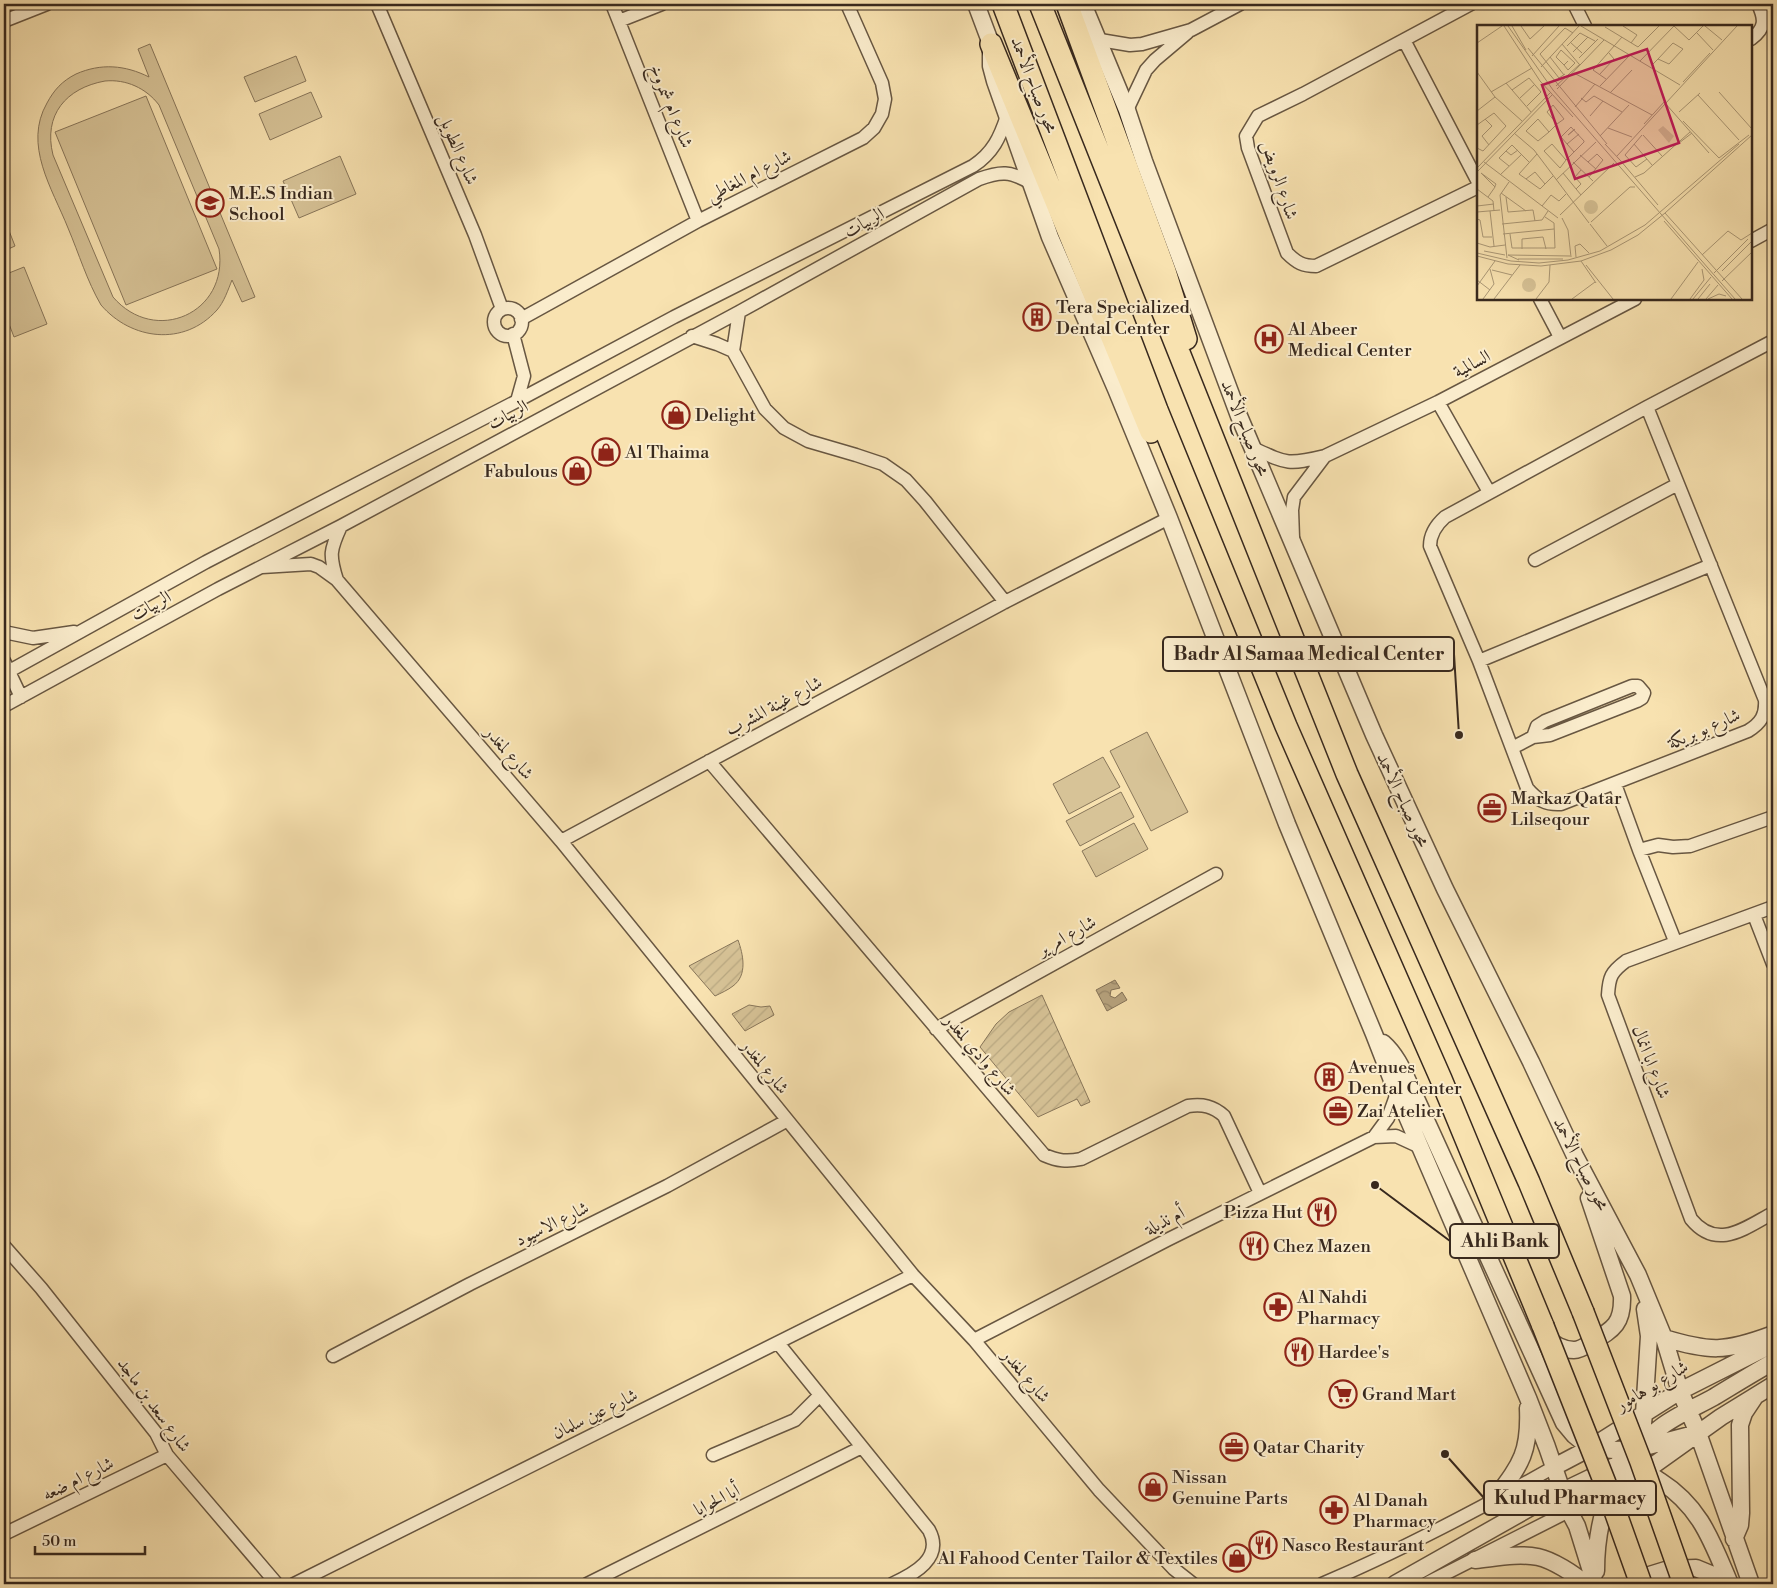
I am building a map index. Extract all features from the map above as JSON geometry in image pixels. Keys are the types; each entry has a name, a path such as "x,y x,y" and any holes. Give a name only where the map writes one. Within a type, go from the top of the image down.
{"highway":[{"name":"محور صباح الأحمد","path":"1003,4 1150,391 1206,530 1289,735 1441,1079 1543,1326 1601,1474 1641,1584"},
{"name":"محور صباح الأحمد","path":"1040,4 1347,774 1529,1182 1583,1312 1641,1462 1684,1584"},
{"path":"1067,4 1165,271 1198,376 1206,424"},
{"path":"992,44 1129,381 1174,486 1206,530"}],"street":[{"path":"4,21 47,4"},
{"name":"شارع الطويل","path":"378,4 475,235 502,309"},
{"name":"شارع ام شمروخ","path":"612,4 698,221"},
{"path":"619,21 662,4"},
{"name":"شارع ام المغاطي","path":"521,319 698,221 863,138 874,128 882,114 885,99 882,84 847,4"},
{"name":"محور صباح الأحمد","path":"976,4 992,44 991,66 1007,116 1054,245 1169,518 1287,824 1397,1094 1528,1398 1569,1511 1577,1526 1596,1584"},
{"name":"محور صباح الأحمد","path":"1083,4 1100,40 1127,110 1144,161 1239,416 1293,544 1399,793 1575,1156 1638,1275 1664,1338 1680,1391 1698,1433 1751,1584"},
{"path":"1127,110 1146,70 1155,60 1191,30 1240,4"},
{"name":"شارع الرويض","path":"1471,4 1258,116 1246,136 1248,148 1287,253 1296,262 1305,266 1316,266 1477,187"},
{"path":"1574,4 1584,25"},
{"path":"1752,38 1762,29 1764,17 1758,4"},
{"path":"1100,40 1130,45 1142,44 1191,30"},
{"path":"1404,40 1477,180"},
{"name":"الربيات","path":"5,669 84,630 206,562 517,402 674,317 973,166 994,148 1007,116"},
{"name":"الربيات","path":"4,706 740,312 979,179 1005,172 1031,183"},
{"path":"1752,240 1773,230"},
{"path":"1541,300 1560,337"},
{"name":"السالمية","path":"1253,448 1278,460 1288,462 1306,462 1325,456 1438,402 1633,300"},
{"path":"502,309 514,309 521,319 521,325 514,334 506,336 495,328 494,320 496,314 502,309"},
{"path":"740,312 734,338 734,351 765,408 784,428 808,441 883,464 906,480 925,501 1005,602"},
{"path":"514,334 524,376 517,402"},
{"path":"692,336 734,351"},
{"name":"شارع بو بريكة","path":"1647,407 1765,700 1765,710 1762,719 1748,732 1561,804 1543,802 1535,797 1527,788 1479,661 1430,546 1430,538 1439,522 1445,517 1647,407 1773,341"},
{"path":"1438,402 1490,492"},
{"name":"السالمية","path":"1293,544 1292,510 1294,497 1325,456"},
{"path":"1535,560 1678,484"},
{"name":"شارع غينة المشرب","path":"561,841 1005,602 1169,518"},
{"name":"شارع لمغدر","path":"337,580 331,561 331,554 341,526"},
{"name":"شارع لمغدر","path":"262,567 311,564 319,567 337,580 561,841 912,1275 974,1340 1099,1490 1174,1569 1194,1584"},
{"path":"1479,661 1710,565"},
{"path":"4,632 33,638 84,630"},
{"path":"5,669 21,697"},
{"path":"1512,748 1534,738 1550,735 1637,701 1642,698 1644,693 1638,686 1632,686 1586,704 1537,726 1534,738"},
{"path":"1586,704 1592,719"},
{"name":"شارع وادي لمغدر","path":"709,761 1044,1156 1056,1161 1068,1162 1081,1159 1188,1106 1207,1106 1224,1116 1260,1193"},
{"path":"1616,784 1638,850 1675,941"},
{"path":"1638,850 1658,845 1673,847 1690,846 1773,817"},
{"name":"شارع امرير","path":"936,1029 1216,874"},
{"name":"شارع ابا انمال","path":"1773,907 1675,941 1626,961 1616,968 1609,979 1608,995 1691,1218 1706,1233 1717,1236 1730,1235 1773,1213"},
{"path":"1754,915 1773,964"},
{"path":"1374,1034 1389,1049 1414,1094 1564,1423 1574,1435 1590,1448 1614,1450 1634,1449 1698,1433"},
{"name":"أم نذيلة","path":"1374,1137 1388,1118 1397,1094"},
{"name":"شارع الاسيود","path":"333,1356 470,1284 667,1186 786,1120"},
{"name":"أم نذيلة","path":"974,1340 1260,1193 1374,1137 1396,1136 1420,1147"},
{"path":"1514,1314 1557,1346 1574,1350 1582,1348 1610,1331 1618,1322 1622,1310 1622,1296 1575,1156"},
{"name":"شارع سعد بن ماجد","path":"4,1246 42,1288 156,1433 167,1455 277,1584"},
{"name":"شارع عين سلمان","path":"294,1584 912,1275"},
{"path":"1634,1449 1642,1433 1649,1336 1638,1275"},
{"path":"1664,1338 1687,1345 1716,1349 1748,1343 1773,1334"},
{"path":"778,1343 930,1530 933,1537 933,1552 927,1561 907,1577 892,1584"},
{"name":"شارع بو هامور","path":"1554,1467 1590,1448 1680,1391 1773,1344"},
{"path":"1596,1584 1598,1533 1610,1491 1620,1465 1634,1449 1654,1432 1688,1409 1712,1398 1773,1362"},
{"path":"1425,1584 1644,1472 1698,1433 1773,1385"},
{"path":"713,1456 795,1420 820,1395"},
{"path":"1734,1540 1740,1525 1741,1513 1740,1425 1744,1413 1755,1396"},
{"path":"1494,1500 1517,1468 1526,1448 1529,1423 1528,1398"},
{"name":"أبا الحوايا","path":"587,1584 862,1447"},
{"name":"شارع ام ضعه","path":"4,1534 167,1455"},
{"path":"1322,1584 1416,1541 1554,1467 1577,1460 1591,1460 1620,1465 1644,1472 1675,1491 1690,1505 1716,1550 1730,1584"},
{"path":"1395,1584 1562,1491 1620,1465"},
{"path":"1474,1560 1514,1556 1538,1557 1561,1567 1585,1584"},
{"path":"1634,1584 1642,1577 1669,1569 1696,1568 1713,1575 1722,1584"},
{"name":"شارع لمغدر","path":"1174,1569 1181,1584"}],"shaded area":[{"path":"150,44 255,297 242,302 232,280 224,300 217,310 204,322 189,330 174,334 142,332 127,326 113,317 101,305 87,277 48,182 39,150 40,119 47,103 59,86 85,70 104,67 131,70 149,77 138,49","holes":["105,81 128,83 142,89 159,105 219,249 219,271 213,290 201,305 186,315 168,320 149,319 130,312 113,297 53,155 51,128 61,106 79,90"]},
{"path":"296,56 306,81 255,102 244,77"},
{"path":"311,92 322,117 270,140 259,114"},
{"path":"146,96 217,269 126,305 55,132"},
{"path":"340,156 356,194 299,218 283,181"},
{"path":"4,218 15,246 4,251"},
{"path":"24,267 47,324 14,337 4,311 4,275"},
{"path":"1147,732 1188,812 1151,831 1110,751"},
{"path":"1103,757 1120,787 1069,814 1053,784"},
{"path":"1121,792 1134,817 1080,846 1066,821"},
{"path":"1134,823 1148,849 1096,877 1082,851"},
{"path":"738,940 743,958 741,976 733,986 715,996 689,966"},
{"path":"1042,995 1090,1102 1081,1106 1077,1099 1038,1117 980,1047 996,1024 1009,1012"},
{"path":"749,1005 770,1006 774,1015 745,1031 732,1014"}],"water":[{"path":"1115,980 1120,988 1111,990 1110,996 1115,998 1122,992 1127,1000 1107,1011 1096,990"}],"place":[{"name":"M.E.S Indian School","path":"210,203"},
{"name":"Tera Specialized Dental Center","path":"1037,317"},
{"name":"Al Abeer Medical Center","path":"1269,339"},
{"name":"Delight","path":"676,415"},
{"name":"Al Thaima","path":"606,452"},
{"name":"Fabulous","path":"577,471"},
{"name":"Badr Al Samaa Medical Center","path":"1459,735"},
{"name":"Markaz Qatar Lilseqour","path":"1492,808"},
{"name":"Avenues Dental Center","path":"1329,1077"},
{"name":"Zai Atelier","path":"1338,1111"},
{"name":"Ahli Bank","path":"1375,1185"},
{"name":"Pizza Hut","path":"1322,1212"},
{"name":"Chez Mazen","path":"1254,1246"},
{"name":"Al Nahdi Pharmacy","path":"1278,1307"},
{"name":"Hardee's","path":"1299,1352"},
{"name":"Grand Mart","path":"1343,1394"},
{"name":"Qatar Charity","path":"1234,1447"},
{"name":"Kulud Pharmacy","path":"1445,1454"},
{"name":"Nissan Genuine Parts","path":"1153,1487"},
{"name":"Al Danah Pharmacy","path":"1334,1510"},
{"name":"Nasco Restaurant","path":"1263,1545"},
{"name":"Al Fahood Center Tailor & Textiles","path":"1237,1558"}]}
